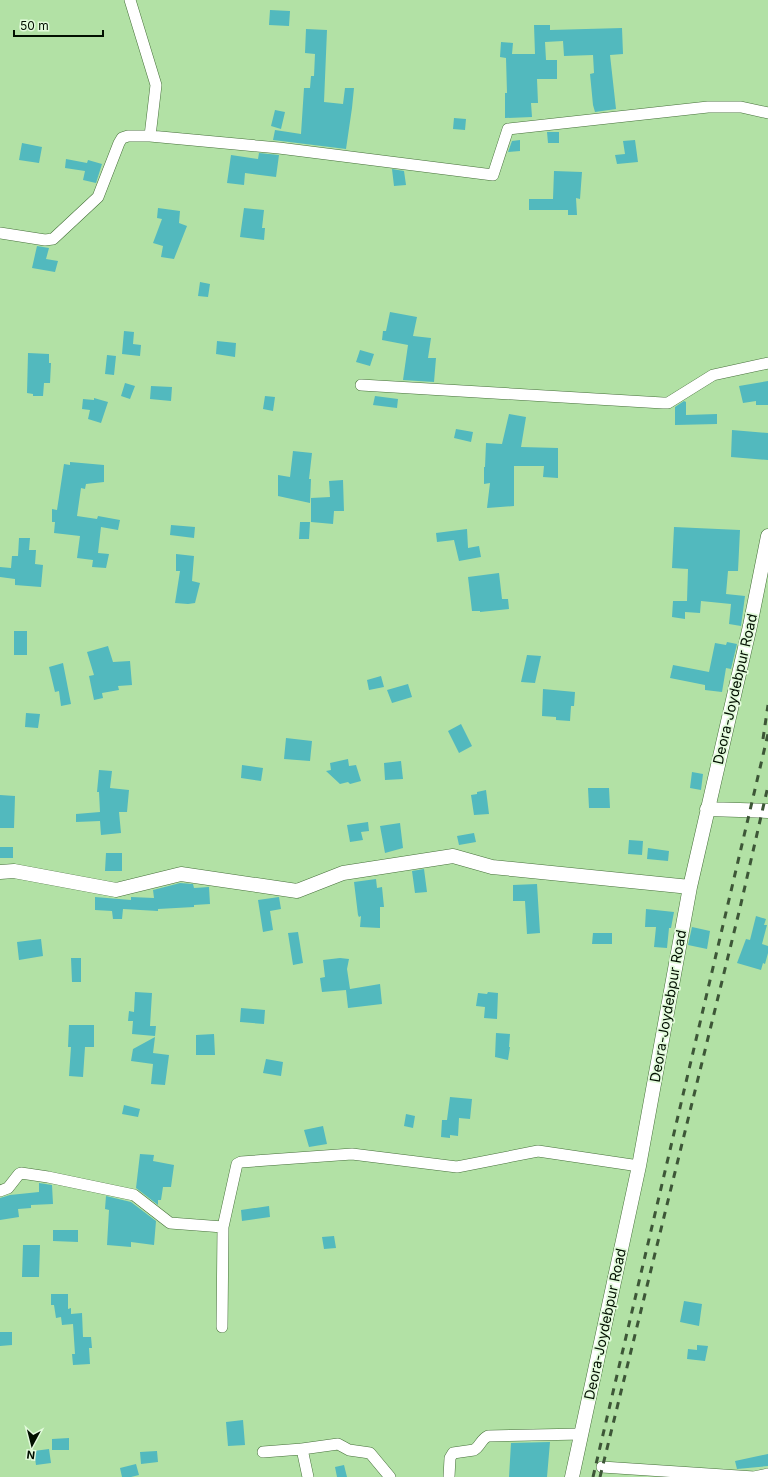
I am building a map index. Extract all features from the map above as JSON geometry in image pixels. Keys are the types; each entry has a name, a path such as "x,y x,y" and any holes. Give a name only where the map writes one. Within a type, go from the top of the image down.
{"street":[{"path":"130,0 156,85 150,136"},
{"path":"0,233 45,240 53,239 98,196 119,143 122,138 128,136 150,136 279,148 493,175 508,129 708,107 741,108 768,113"},
{"path":"362,385 668,403 713,375 768,363"},
{"name":"Deora-Joydebpur Road","path":"572,1477 639,1166 690,887 706,809 750,626 768,536"},
{"path":"706,809 768,811"},
{"path":"0,872 14,871 116,890 181,874 297,891 343,873 453,856 492,867 690,887"},
{"path":"222,1327 223,1227 236,1164 241,1162 352,1154 457,1167 538,1151 639,1166"},
{"path":"0,1191 8,1188 21,1173 48,1177 134,1195 170,1223 223,1227"},
{"path":"449,1477 450,1458 453,1453 474,1450 484,1438 488,1436 582,1434"},
{"path":"263,1452 302,1450 338,1444 349,1450 367,1452 390,1477"},
{"path":"302,1450 308,1477"},
{"path":"602,1467 754,1476 768,1474"}],"building":[{"path":"270,10 290,11 289,26 269,25"},
{"path":"534,25 550,25 550,30 622,28 623,54 610,55 616,109 595,112 590,74 594,73 593,55 564,56 563,41 545,42 546,60 557,60 557,79 537,79 538,103 531,103 532,117 505,118 505,93 507,93 506,58 500,57 501,42 513,43 512,54 535,54"},
{"path":"306,29 327,30 324,102 343,104 345,88 354,88 346,149 273,140 275,130 301,134 304,88 310,88 311,76 314,76 315,54 305,53"},
{"path":"275,110 285,112 281,129 271,126"},
{"path":"454,118 466,119 465,130 453,129"},
{"path":"547,132 559,132 559,143 548,143"},
{"path":"520,140 520,151 508,152 512,141"},
{"path":"635,140 638,162 617,164 615,155 625,154 623,141"},
{"path":"22,143 42,147 39,163 19,160"},
{"path":"259,153 279,155 276,177 245,173 244,185 227,183 231,155 258,159"},
{"path":"66,159 87,163 88,160 102,164 96,183 83,180 85,171 65,168"},
{"path":"392,169 404,171 406,185 394,186"},
{"path":"554,171 582,172 580,199 576,198 577,215 568,215 568,210 529,210 529,199 553,199"},
{"path":"158,208 180,211 179,223 187,226 174,259 161,257 163,246 153,243 162,219 157,218"},
{"path":"244,208 264,210 262,228 265,228 264,240 240,237"},
{"path":"37,246 49,248 46,259 58,261 55,272 32,268"},
{"path":"200,282 210,284 208,297 198,296"},
{"path":"390,312 417,317 413,336 431,338 428,358 436,358 434,382 403,380 408,345 382,340 383,331 386,331"},
{"path":"124,331 134,332 133,344 141,345 140,356 122,354"},
{"path":"217,341 236,343 235,357 216,354"},
{"path":"360,350 374,354 370,366 356,362"},
{"path":"28,353 49,354 49,363 51,363 50,383 44,383 43,396 33,396 33,394 27,393"},
{"path":"107,355 116,356 114,375 105,374"},
{"path":"768,381 768,405 756,405 756,401 743,403 739,386"},
{"path":"125,383 135,386 130,399 121,396"},
{"path":"151,386 172,387 171,401 150,399"},
{"path":"265,396 275,397 273,411 263,409"},
{"path":"375,396 398,399 397,408 373,405"},
{"path":"94,398 108,402 101,423 88,419 90,410 82,409 83,399 94,400"},
{"path":"684,401 686,402 686,415 717,414 717,424 675,425 675,407"},
{"path":"509,414 526,417 521,447 558,448 558,478 543,477 544,466 514,466 514,506 487,508 490,483 484,484 486,443 502,444"},
{"path":"456,429 473,432 471,442 454,438"},
{"path":"732,430 768,433 768,460 731,457"},
{"path":"293,451 312,453 309,479 311,479 310,503 278,496 278,475 290,477"},
{"path":"70,462 104,465 104,482 86,484 85,489 81,488 77,516 97,519 98,516 120,520 118,530 101,527 98,553 109,554 106,568 92,567 93,560 77,558 80,536 54,533 55,522 52,522 52,509 57,510 64,464 70,465"},
{"path":"343,480 344,511 334,511 333,524 311,522 311,498 330,497 329,481"},
{"path":"300,522 310,522 309,539 299,539"},
{"path":"171,525 195,527 194,538 170,535"},
{"path":"674,527 740,530 738,571 728,571 726,594 745,596 741,626 729,624 731,604 701,601 700,613 685,612 685,619 672,617 673,601 687,601 688,569 672,568"},
{"path":"467,529 468,548 479,546 481,557 459,561 454,540 437,542 436,533"},
{"path":"19,538 30,538 29,550 36,550 35,564 43,565 41,587 15,585 15,579 0,577 0,567 11,568 12,556 18,556"},
{"path":"176,554 194,556 192,581 200,583 195,603 175,603 180,571 176,571"},
{"path":"499,573 502,599 508,599 509,609 480,612 472,611 468,577"},
{"path":"14,631 27,631 27,655 14,655"},
{"path":"727,642 737,644 731,669 726,668 722,692 705,690 705,685 670,678 673,665 709,672 715,643 726,645"},
{"path":"108,646 113,662 130,661 132,685 118,686 119,690 102,693 103,698 94,700 89,676 94,675 87,652"},
{"path":"527,655 541,656 535,683 521,682"},
{"path":"63,663 71,704 61,706 59,691 55,692 49,667"},
{"path":"381,676 384,687 369,690 367,680"},
{"path":"408,684 412,697 392,703 387,690"},
{"path":"543,689 575,692 574,706 571,706 570,721 556,720 556,717 542,716"},
{"path":"26,713 40,714 38,728 25,727"},
{"path":"461,724 472,746 459,753 448,731"},
{"path":"286,738 312,741 310,761 284,759"},
{"path":"348,759 349,766 356,765 361,781 350,784 348,782 340,784 326,771 331,770 330,763"},
{"path":"401,761 403,779 385,780 384,763"},
{"path":"242,765 263,768 261,781 241,778"},
{"path":"99,770 112,771 110,788 129,790 127,812 119,812 121,833 101,835 100,821 76,822 76,814 100,812 99,792 97,792"},
{"path":"692,772 703,774 701,790 690,788"},
{"path":"588,788 609,788 610,808 589,808"},
{"path":"486,790 489,814 474,815 471,795"},
{"path":"0,795 15,796 14,828 0,828"},
{"path":"368,822 369,831 361,832 363,840 350,842 347,825"},
{"path":"400,823 403,848 385,853 380,826"},
{"path":"474,833 476,842 459,845 457,836"},
{"path":"629,840 643,841 642,855 628,854"},
{"path":"0,847 13,847 13,858 0,858"},
{"path":"648,848 669,851 668,861 647,859"},
{"path":"106,853 122,853 122,871 105,871"},
{"path":"424,869 427,892 415,893 412,871"},
{"path":"376,879 377,888 382,887 384,907 380,907 380,928 360,927 361,916 359,917 358,915 354,882"},
{"path":"180,883 193,884 194,888 209,887 210,904 194,905 194,907 158,909 158,911 123,909 122,919 113,919 112,911 95,910 95,897 131,900 131,897 154,898 153,890"},
{"path":"537,884 540,933 527,934 525,901 513,901 513,885"},
{"path":"279,897 281,909 270,911 273,930 263,932 258,900"},
{"path":"646,909 674,912 671,928 669,928 667,948 654,947 656,927 645,927"},
{"path":"756,916 766,919 764,925 767,925 762,944 768,946 768,953 765,964 763,963 761,970 737,963 746,939 750,940"},
{"path":"692,927 710,931 707,949 688,945"},
{"path":"298,932 303,963 293,965 288,933"},
{"path":"593,933 612,933 612,944 592,944"},
{"path":"41,939 43,956 19,960 17,942"},
{"path":"71,958 81,958 81,982 72,982"},
{"path":"340,958 349,959 347,969 350,989 380,984 382,1004 348,1008 346,990 322,992 320,978 325,977 323,960"},
{"path":"135,992 152,993 150,1026 156,1026 155,1036 132,1034 133,1021 128,1021 129,1011 134,1012"},
{"path":"488,992 498,993 497,1019 484,1018 485,1007 476,1006 478,993 487,994"},
{"path":"241,1008 265,1010 264,1024 240,1022"},
{"path":"69,1025 94,1025 94,1047 85,1047 83,1077 69,1076 71,1047 68,1047"},
{"path":"496,1033 510,1034 508,1060 495,1057"},
{"path":"214,1034 215,1055 196,1055 196,1035"},
{"path":"155,1037 153,1053 169,1055 165,1085 151,1084 153,1064 131,1061 133,1049"},
{"path":"266,1059 283,1062 281,1076 263,1073"},
{"path":"450,1097 472,1099 470,1119 459,1118 458,1136 450,1135 450,1138 441,1137 442,1120 447,1120"},
{"path":"124,1105 140,1109 138,1117 122,1114"},
{"path":"406,1114 415,1116 413,1128 404,1126"},
{"path":"323,1126 327,1144 309,1147 304,1130"},
{"path":"140,1154 154,1155 153,1161 174,1165 171,1187 163,1187 161,1200 158,1200 158,1205 136,1188"},
{"path":"39,1183 52,1185 53,1204 31,1205 31,1208 18,1209 19,1217 0,1220 0,1198 10,1195 39,1192"},
{"path":"106,1196 131,1202 156,1221 154,1245 131,1242 131,1247 107,1245 109,1210 105,1209"},
{"path":"269,1206 270,1217 242,1221 241,1210"},
{"path":"53,1230 78,1230 78,1242 53,1241"},
{"path":"334,1236 336,1248 324,1249 322,1237"},
{"path":"23,1245 40,1245 39,1277 22,1277"},
{"path":"51,1294 68,1294 68,1309 71,1308 71,1314 82,1313 83,1337 91,1337 92,1348 89,1348 90,1364 73,1365 72,1354 75,1354 73,1324 62,1325 61,1317 56,1318 54,1305 51,1305"},
{"path":"684,1301 702,1304 699,1326 680,1322"},
{"path":"0,1332 12,1332 12,1345 0,1346"},
{"path":"697,1345 708,1346 705,1361 687,1359 688,1349 697,1350"},
{"path":"243,1420 245,1445 228,1446 226,1422"},
{"path":"69,1438 69,1450 52,1450 52,1439"},
{"path":"550,1442 547,1477 509,1477 511,1443"},
{"path":"49,1449 51,1463 36,1465 34,1451"},
{"path":"157,1451 158,1462 141,1464 140,1452"},
{"path":"768,1454 768,1466 737,1469 735,1461"},
{"path":"136,1464 139,1475 122,1477 120,1468"},
{"path":"344,1465 347,1477 337,1477 335,1467"}],"railway":[{"path":"763,739 768,705"},
{"path":"593,1477 768,734"},
{"path":"600,1477 740,908 768,786"}]}
